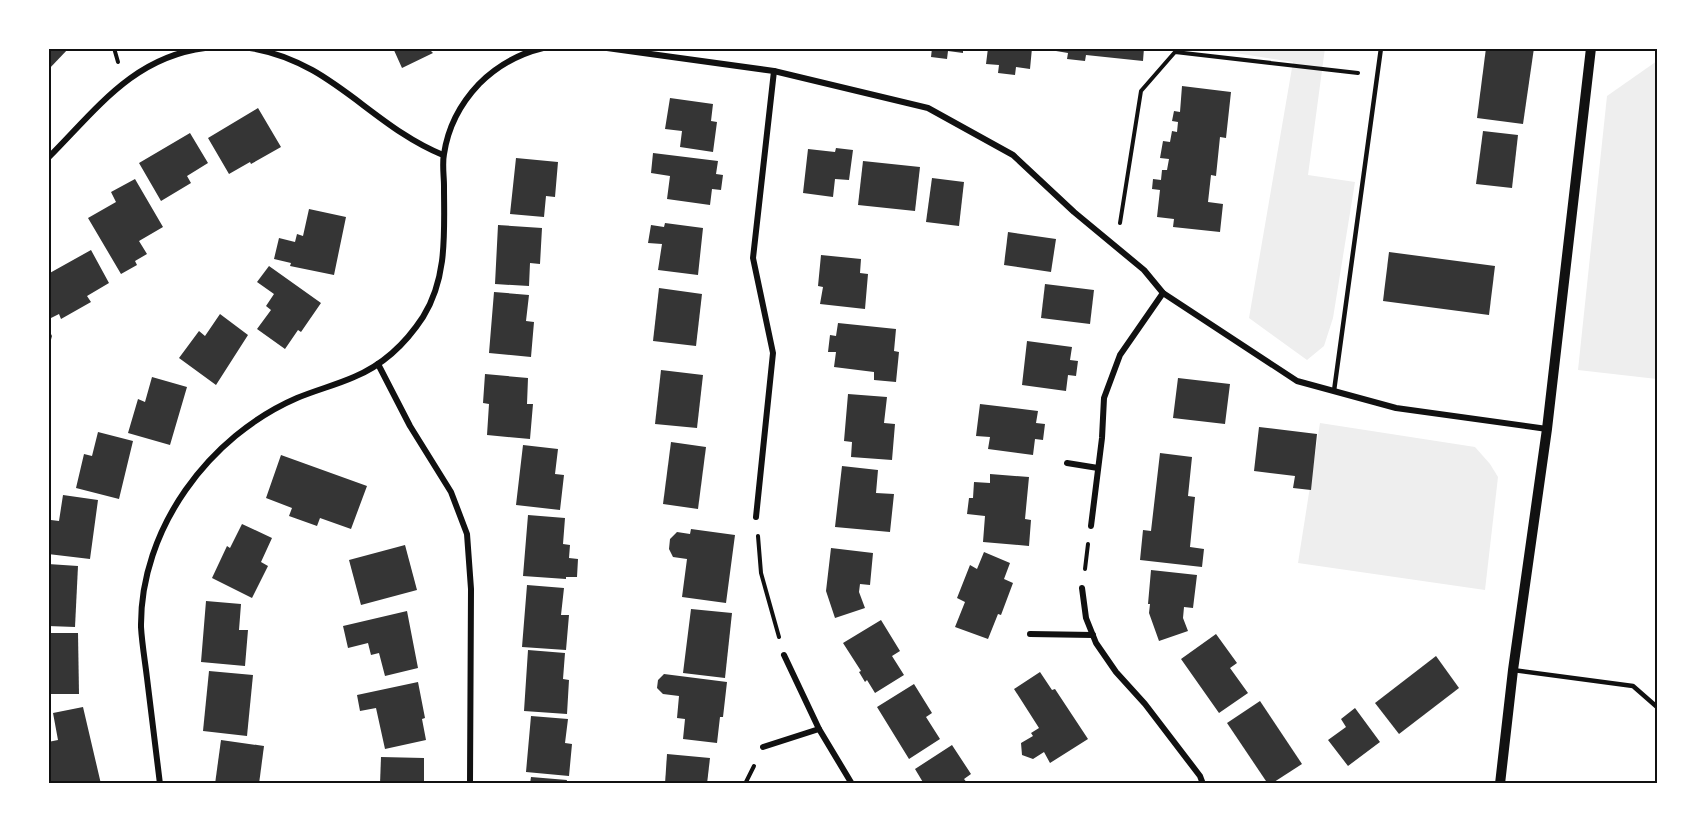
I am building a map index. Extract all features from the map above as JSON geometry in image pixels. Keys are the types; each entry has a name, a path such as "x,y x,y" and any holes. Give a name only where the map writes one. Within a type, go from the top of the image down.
{"street":[{"path":"48,158 124,81 170,56 205,48"},
{"path":"250,48 287,57 307,66 348,93 379,119 426,148 443,155"},
{"path":"160,784 141,628 143,592 150,563 175,507 211,459 265,414 297,398 355,377 378,364 411,334 427,309 438,283 444,249 443,155 458,111 488,76 508,61 543,48"},
{"path":"607,48 774,71 928,108 1012,156 1144,270 1163,293 1297,381 1396,408 1547,429"},
{"path":"1500,784 1513,670 1547,429 1591,48"},
{"path":"756,517 773,353 753,258 774,71"},
{"path":"1091,526 1104,398 1120,355 1163,293"},
{"path":"378,364 411,426 451,492 467,534 471,589 470,784"},
{"path":"1067,463 1098,468"},
{"path":"1082,588 1086,618 1093,635 1116,672 1145,704 1200,776 1203,784"},
{"path":"1030,634 1093,635"},
{"path":"784,655 819,729 852,784"},
{"path":"763,747 819,729"}],"lane":[{"path":"1334,391 1381,48"},
{"path":"1513,670 1633,686 1657,706"}],"path":[{"path":"1116,247 1141,91 1175,52 1377,75"},
{"path":"756,517 761,573 784,655"},
{"path":"1082,588 1091,526"}],"shaded area":[{"path":"1204,48 1325,48 1308,175 1355,182 1333,318 1324,346 1307,360 1249,318 1293,62"},
{"path":"1657,61 1657,379 1578,370 1607,96"},
{"path":"1320,423 1475,447 1498,477 1485,590 1298,563"}],"building":[{"path":"48,48 69,48 48,70"},
{"path":"393,48 438,48 431,51 433,53 402,68"},
{"path":"932,48 963,48 963,53 948,51 947,59 931,57"},
{"path":"988,48 1032,48 1030,69 1016,67 1015,75 998,73 999,65 986,64"},
{"path":"1056,48 1144,48 1143,61 1086,55 1085,61 1067,59 1068,53 1056,51"},
{"path":"1486,48 1534,48 1523,124 1477,118"},
{"path":"1182,86 1231,92 1226,138 1220,137 1216,176 1211,175 1208,202 1223,204 1220,232 1173,227 1174,219 1157,217 1160,190 1152,189 1153,179 1161,180 1162,170 1167,170 1169,159 1160,158 1163,141 1170,142 1172,131 1177,132 1178,122 1172,121 1174,111 1180,112"},
{"path":"670,98 713,104 711,121 717,122 713,152 680,147 682,131 665,129"},
{"path":"258,108 281,147 229,174 208,138"},
{"path":"1483,131 1518,135 1512,188 1476,184"},
{"path":"190,133 208,163 187,176 191,183 161,201 139,163"},
{"path":"836,148 853,150 849,180 835,179 833,197 803,193 808,149 835,152"},
{"path":"653,153 718,161 716,174 723,175 721,190 712,189 710,205 667,199 670,176 651,173"},
{"path":"516,158 558,162 555,197 546,196 544,217 510,214"},
{"path":"863,161 920,167 915,211 858,205"},
{"path":"932,178 964,182 959,226 926,222"},
{"path":"135,179 163,227 139,241 147,254 135,261 137,265 121,274 88,218 116,202 111,192"},
{"path":"309,209 346,217 334,275 290,266 291,263 274,259 279,238 295,242 297,234 303,236"},
{"path":"665,223 703,228 698,275 658,270 662,244 648,243 651,225 664,227"},
{"path":"498,225 542,228 540,264 530,263 529,286 495,284"},
{"path":"1008,232 1056,239 1051,272 1004,265"},
{"path":"91,250 109,283 87,296 91,302 61,319 59,314 49,319 48,274"},
{"path":"1389,252 1495,266 1489,315 1383,301"},
{"path":"821,255 861,259 860,273 868,274 865,309 820,304 823,287 818,286"},
{"path":"269,266 321,303 301,332 298,330 285,349 257,329 271,310 266,306 274,294 257,282"},
{"path":"1045,284 1094,290 1090,324 1041,318"},
{"path":"659,288 702,294 696,346 653,341"},
{"path":"494,292 529,295 526,321 534,322 531,357 489,353"},
{"path":"220,314 248,335 216,385 179,358 199,331 205,336"},
{"path":"838,323 896,329 894,351 899,352 896,382 874,380 874,372 834,367 836,352 828,352 830,335 836,336"},
{"path":"48,328 52,336 49,347 48,346"},
{"path":"1027,341 1072,347 1070,360 1078,361 1076,376 1068,375 1066,391 1022,385"},
{"path":"661,370 703,375 697,428 655,424"},
{"path":"485,374 528,378 527,404 533,404 530,439 487,435 489,404 483,403"},
{"path":"152,377 187,387 170,445 128,433 138,399 145,402"},
{"path":"1178,378 1230,384 1225,424 1173,418"},
{"path":"848,394 887,397 884,423 895,424 892,460 851,457 852,442 844,441"},
{"path":"980,404 1038,411 1036,423 1045,424 1043,440 1035,439 1033,455 988,449 990,437 976,436"},
{"path":"1259,427 1317,434 1311,490 1293,488 1295,476 1254,471"},
{"path":"98,432 133,441 119,499 76,488 84,454 92,456"},
{"path":"671,442 706,447 698,509 663,504"},
{"path":"523,445 558,449 555,474 564,475 560,510 516,505"},
{"path":"1160,453 1192,457 1188,496 1195,497 1190,547 1204,549 1202,567 1140,560 1143,530 1151,531"},
{"path":"281,455 367,486 351,529 320,518 317,526 289,516 292,508 266,498"},
{"path":"842,466 878,470 876,493 894,494 890,532 835,527"},
{"path":"990,474 1029,477 1025,519 1031,520 1029,546 983,542 985,516 967,514 969,498 973,498 974,482 990,483"},
{"path":"63,495 98,500 90,559 48,554 48,532 51,520 59,521"},
{"path":"528,515 565,518 563,544 570,545 569,558 578,559 577,577 566,577 566,579 523,576"},
{"path":"242,524 272,538 261,562 268,566 252,598 212,578 227,546 230,548"},
{"path":"691,529 735,535 726,603 682,597 687,559 673,557 669,549 670,539 677,532 690,534"},
{"path":"405,545 417,590 361,605 349,560"},
{"path":"831,548 873,553 870,585 860,584 859,592 865,608 835,618 826,591"},
{"path":"984,552 1010,563 1004,579 1013,583 1001,615 998,614 988,639 955,627 965,602 957,598 970,565 977,569"},
{"path":"48,564 78,566 75,627 48,626"},
{"path":"1151,570 1197,575 1193,608 1184,607 1183,618 1188,631 1159,641 1149,613"},
{"path":"527,585 564,588 561,615 569,615 566,650 522,647"},
{"path":"206,601 241,604 239,630 248,630 245,666 201,662"},
{"path":"691,609 732,613 725,678 683,673"},
{"path":"407,611 418,668 385,676 379,653 371,655 368,643 348,648 343,626"},
{"path":"881,620 900,651 892,656 904,675 875,693 867,680 865,682 859,672 861,671 843,643"},
{"path":"48,633 78,633 79,694 48,694"},
{"path":"1216,634 1237,663 1230,668 1248,693 1219,713 1181,659"},
{"path":"528,650 565,653 563,679 569,680 567,714 524,711"},
{"path":"1436,656 1459,688 1399,734 1375,703"},
{"path":"209,671 253,675 247,736 203,731"},
{"path":"1040,672 1052,690 1055,689 1088,739 1050,763 1044,752 1033,759 1022,755 1021,743 1033,736 1031,733 1039,728 1014,689"},
{"path":"664,674 727,682 717,743 683,739 685,719 677,718 679,696 663,694 657,688 658,680"},
{"path":"418,682 425,718 422,719 426,740 385,749 376,708 360,711 357,695"},
{"path":"914,684 932,713 926,717 940,739 909,759 877,707"},
{"path":"1260,701 1302,764 1271,784 1268,784 1227,723"},
{"path":"83,707 101,784 48,784 48,742 58,740 53,713"},
{"path":"1355,708 1380,742 1348,766 1328,740 1346,727 1341,719"},
{"path":"531,716 568,719 565,743 572,744 569,776 526,772"},
{"path":"221,740 264,746 259,784 215,784"},
{"path":"952,745 971,774 964,779 968,784 924,784 915,769"},
{"path":"667,754 710,758 707,784 665,784"},
{"path":"381,757 424,758 424,784 380,784"},
{"path":"531,777 567,780 566,784 530,784"}]}
